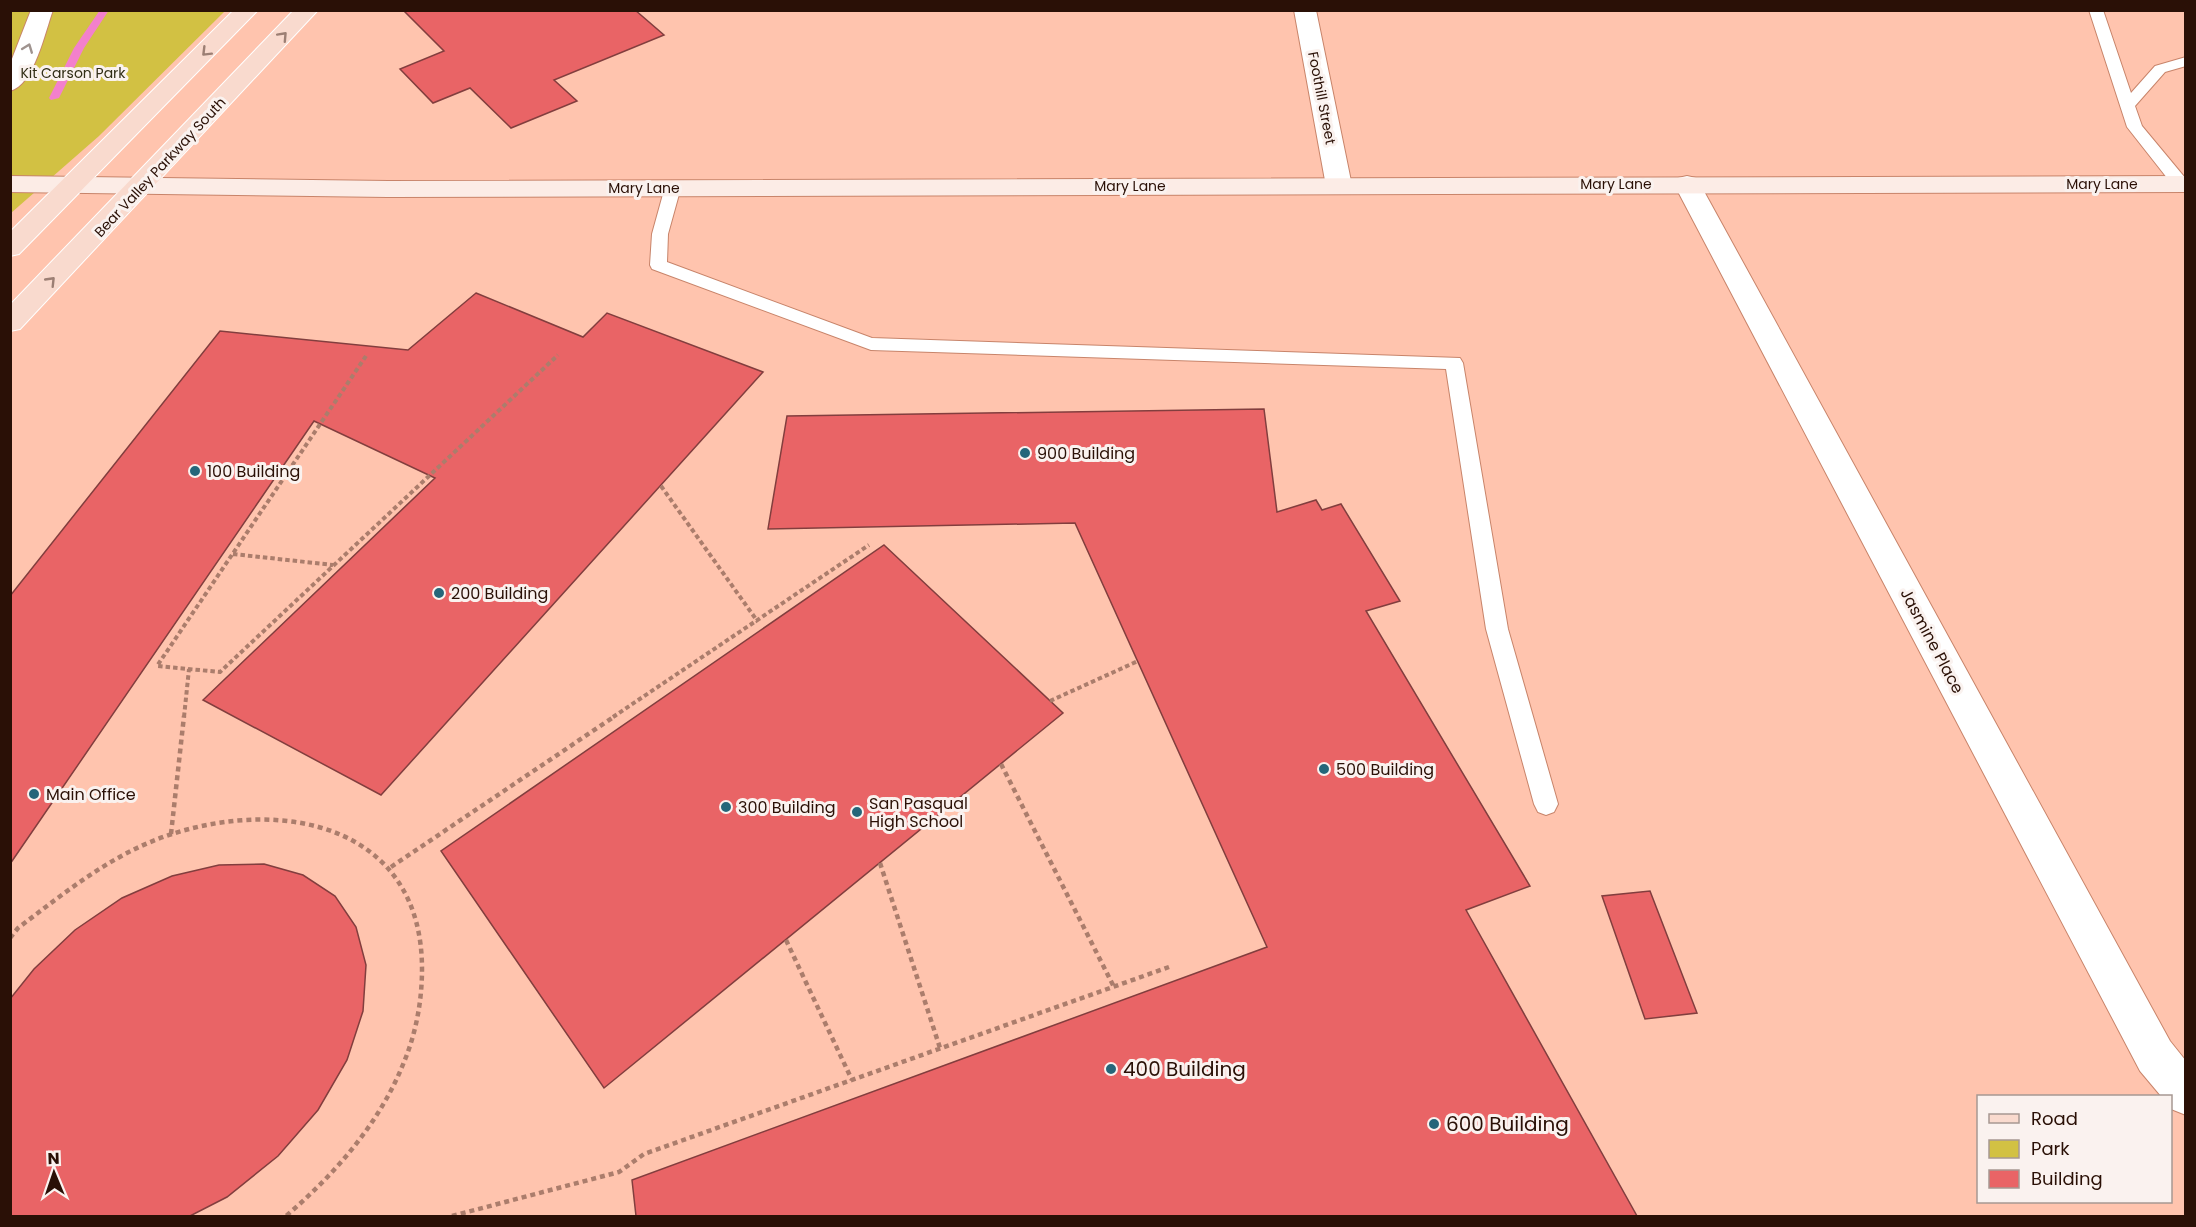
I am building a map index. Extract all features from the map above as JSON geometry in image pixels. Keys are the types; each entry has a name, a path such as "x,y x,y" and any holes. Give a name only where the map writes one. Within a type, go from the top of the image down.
{"main road":[{"path":"10,248 247,10"},
{"name":"Bear Valley Parkway South","path":"10,322 142,186 307,10"}],"street":[{"path":"10,84 18,75 42,10"},
{"name":"Foothill Street","path":"1305,10 1339,186"},
{"name":"Mary Lane","path":"10,184 206,188 2183,184"},
{"name":"Jasmine Place","path":"1687,184 2155,1056 2186,1094"}],"lane":[{"path":"2096,10 2135,127 2183,184"},
{"path":"2129,104 2160,69 2186,61"},
{"path":"673,188 660,234 658,265 871,344 1454,363 1497,629 1546,804"}],"path":[{"path":"366,356 157,666 220,672 558,355"},
{"path":"661,486 758,622"},
{"path":"391,867 758,622 869,545"},
{"path":"233,554 334,565"},
{"path":"1050,701 1138,661"},
{"path":"171,834 189,669"},
{"path":"1001,764 1114,987"},
{"path":"10,938 18,928 93,871 171,834 224,820 274,817 320,824 359,841 391,867 412,901 423,942 423,989 412,1040 389,1094 353,1149 308,1199 286,1216"},
{"path":"880,863 940,1048"},
{"path":"786,940 852,1080"},
{"path":"452,1216 619,1172 644,1154 1169,967"}],"green space":[{"name":"Kit Carson Park","path":"11,11 225,11 99,136 11,213"}],"building":[{"path":"403,10 635,10 664,35 554,80 577,101 511,128 470,88 433,103 400,69 444,51"},
{"path":"476,293 583,337 607,313 763,372 381,795 203,700 435,478 314,421 10,864 10,596 220,331 408,350"},
{"path":"1264,409 1277,512 1316,500 1322,510 1341,504 1400,601 1366,611 1530,886 1466,910 1637,1216 636,1216 632,1180 1267,947 1075,523 768,529 787,416"},
{"name":"300 Building","path":"884,545 1063,713 604,1088 441,851"},
{"path":"264,864 303,875 335,896 356,927 366,965 363,1011 347,1060 318,1110 278,1156 227,1197 190,1216 10,1216 10,999 34,969 75,930 122,898 172,876 219,865"},
{"path":"1650,891 1697,1013 1645,1019 1602,896"}],"waterway":[{"path":"54,98 79,48 105,10"}],"place":[{"name":"900 Building","path":"1025,453"},
{"name":"100 Building","path":"195,471"},
{"name":"200 Building","path":"439,593"},
{"name":"500 Building","path":"1324,769"},
{"name":"Main Office","path":"34,794"},
{"name":"300 Building","path":"726,807"},
{"name":"San Pasqual High School","path":"857,812"},
{"name":"400 Building","path":"1111,1069"},
{"name":"600 Building","path":"1434,1124"}]}
